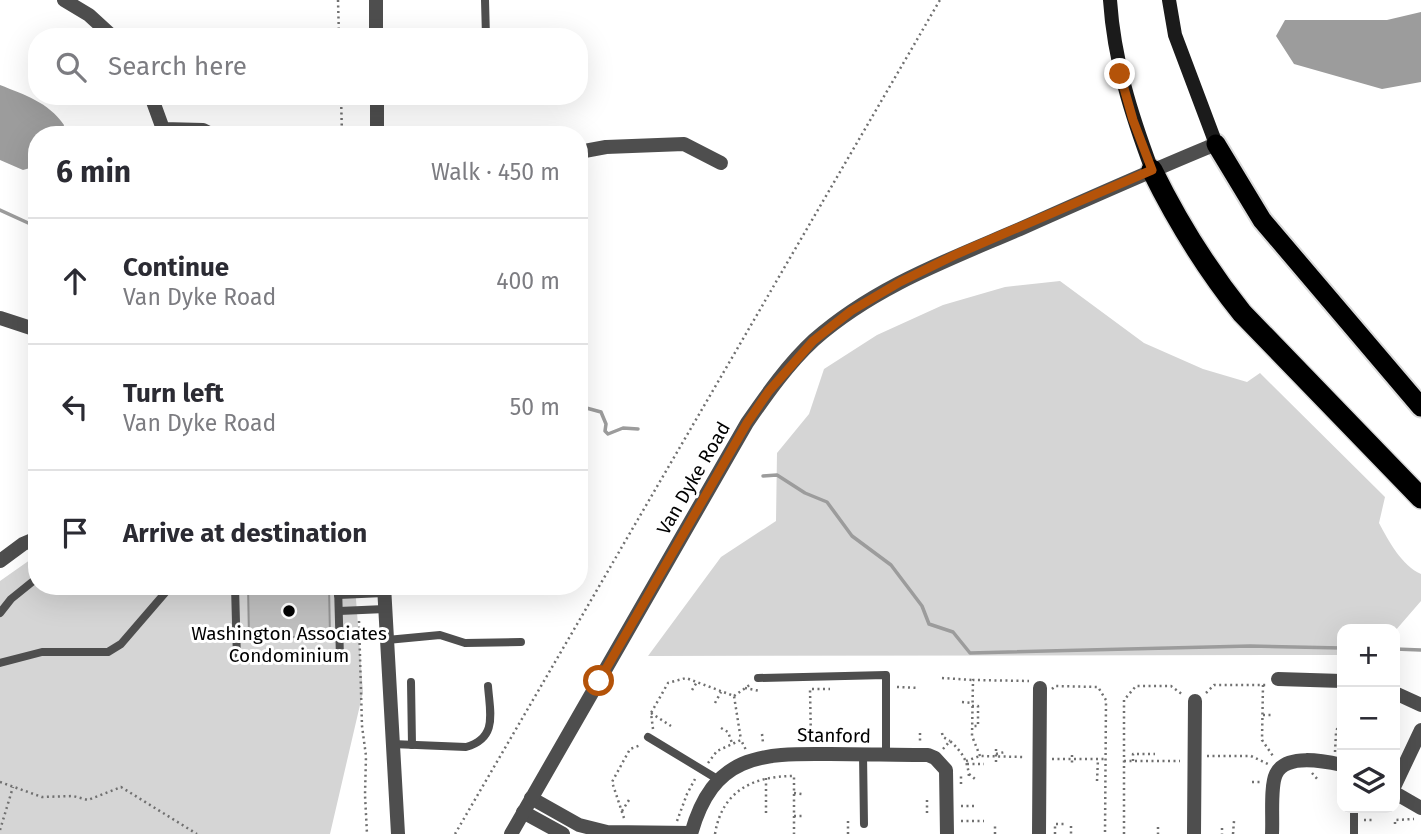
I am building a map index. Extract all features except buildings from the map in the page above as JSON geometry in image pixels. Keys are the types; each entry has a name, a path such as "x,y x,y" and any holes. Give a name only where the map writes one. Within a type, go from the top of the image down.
{"highway":[{"path":"1216,144 1262,220 1421,407"},
{"path":"1152,170 1195,249 1242,313 1421,498"}],"main road":[{"path":"1110,0 1120,74 1133,120 1152,170"},
{"path":"1169,0 1175,34 1216,144"}],"street":[{"path":"376,0 376,28"},
{"path":"71,1 103,28"},
{"path":"154,105 162,126"},
{"path":"377,105 377,126"},
{"path":"588,150 606,147 684,144 721,163"},
{"name":"Van Dyke Road","path":"510,832 747,423 769,391 813,341 851,311 900,282 1216,144"},
{"path":"0,318 28,327"},
{"path":"0,561 28,542"},
{"path":"384,595 398,834"},
{"path":"1275,682 1337,681"},
{"path":"1039,834 1040,687"},
{"path":"1400,695 1421,705"},
{"path":"1194,698 1194,834"},
{"path":"1400,774 1421,730"},
{"name":"Stanford","path":"691,833 703,802 719,780 739,765 761,756 783,753 928,755 943,764 947,777 947,834"},
{"path":"1272,834 1275,776 1281,766 1292,762 1337,759"},
{"path":"1400,796 1421,808"},
{"path":"531,798 579,825 607,832 691,833"},
{"path":"523,812 563,834"}],"lane":[{"path":"485,0 486,28"},
{"path":"0,613 11,599 28,585"},
{"path":"0,663 42,652 108,652 121,644 163,595"},
{"path":"235,595 237,660 340,658 338,595"},
{"path":"339,611 385,609"},
{"path":"387,639 440,635 465,643 521,642"},
{"path":"759,680 886,676 886,755"},
{"path":"411,682 412,745"},
{"path":"392,744 466,747 481,740 491,726 488,687"},
{"path":"649,737 719,780"},
{"path":"863,754 864,824"},
{"path":"1354,813 1354,834"}],"path":[{"path":"338,0 339,28"},
{"path":"455,834 940,0"},
{"path":"341,105 342,126"},
{"path":"359,610 367,834"},
{"path":"625,821 611,782 630,749 649,737 651,713 668,683 686,678 734,696"},
{"path":"942,678 1040,687 1098,687 1106,700 1105,834"},
{"path":"734,696 759,680"},
{"path":"973,680 972,736 980,756"},
{"path":"997,681 997,686"},
{"path":"692,690 696,682"},
{"path":"1124,834 1124,700 1136,686 1171,686 1194,698 1214,685 1228,687 1275,682"},
{"path":"1263,685 1262,740 1275,758"},
{"path":"1159,686 1159,692"},
{"path":"894,687 919,688"},
{"path":"1073,687 1073,693"},
{"path":"745,688 760,691"},
{"path":"811,741 810,690 831,689"},
{"path":"715,703 721,692"},
{"path":"734,696 741,740 747,752"},
{"path":"962,702 978,706 978,726 972,726"},
{"path":"803,706 810,706"},
{"path":"1256,712 1271,715"},
{"path":"651,713 671,726"},
{"path":"972,716 978,716"},
{"path":"1101,716 1106,716"},
{"path":"1124,716 1130,716"},
{"path":"721,728 728,732 732,743"},
{"path":"1256,728 1262,728"},
{"path":"1100,732 1106,732"},
{"path":"1124,732 1130,732"},
{"path":"920,733 920,742"},
{"path":"943,733 943,737 959,749 967,762 969,775"},
{"path":"762,734 763,743"},
{"path":"708,763 719,750 741,740"},
{"path":"941,752 950,741"},
{"path":"996,747 996,762"},
{"path":"719,750 723,756"},
{"path":"1225,757 1227,751"},
{"path":"967,762 980,756 1007,754 1031,757"},
{"path":"1133,761 1133,754 1156,755 1158,763"},
{"path":"1200,756 1234,759 1251,756 1269,764"},
{"path":"1072,757 1072,765"},
{"path":"1045,759 1106,759"},
{"path":"1097,781 1098,759"},
{"path":"1124,761 1186,761"},
{"path":"967,762 984,764"},
{"path":"1319,781 1310,771 1321,771"},
{"path":"677,821 698,774"},
{"path":"956,774 969,775 975,779"},
{"path":"715,834 721,814 731,799 748,785 766,778 794,776 794,834"},
{"path":"766,778 766,813"},
{"path":"0,782 42,797 73,796 88,800 121,787 197,834"},
{"path":"1252,782 1263,782"},
{"path":"0,830 13,787"},
{"path":"1100,788 1106,788"},
{"path":"794,793 802,794"},
{"path":"927,798 927,813"},
{"path":"622,811 629,800"},
{"path":"677,804 682,807"},
{"path":"1099,804 1105,804"},
{"path":"927,806 935,806"},
{"path":"961,806 975,806"},
{"path":"794,816 802,816"},
{"path":"848,818 848,834"},
{"path":"1395,824 1395,820 1421,819"},
{"path":"961,821 984,821"},
{"path":"1233,834 1234,821"},
{"path":"995,824 995,834"},
{"path":"1055,834 1055,824 1064,824"},
{"path":"1071,826 1071,834"},
{"path":"1158,827 1158,834"},
{"path":"1222,828 1222,834"}],"shaded area":[{"path":"1421,12 1421,82 1382,89 1294,64 1276,36 1285,20 1387,20"},
{"path":"0,85 28,97 28,105 43,105 51,110 64,125 28,126 28,169 23,170 0,160"},
{"path":"1060,281 1144,343 1203,369 1247,382 1260,373 1385,497 1379,523 1402,559 1421,574 1421,601 1400,625 1337,624 1337,655 648,656 721,557 776,521 777,453 809,414 824,369 877,335 943,305 1005,287"},
{"path":"28,561 28,595 356,595 363,692 330,834 0,834 0,581"}],"waterway":[{"path":"0,210 28,223"},
{"path":"588,408 601,412 608,434 623,428 638,429"},
{"path":"763,476 777,475 805,493 827,502 852,536 891,565 922,606 929,624 953,632 970,653 1250,646 1337,648"},
{"path":"1400,649 1421,650"}],"place":[{"name":"Washington Associates Condominium","path":"289,611"}],"route":[{"path":"599,681 747,423 769,391 813,341 851,311 900,282 957,254 1152,170 1133,120 1120,74"}]}
